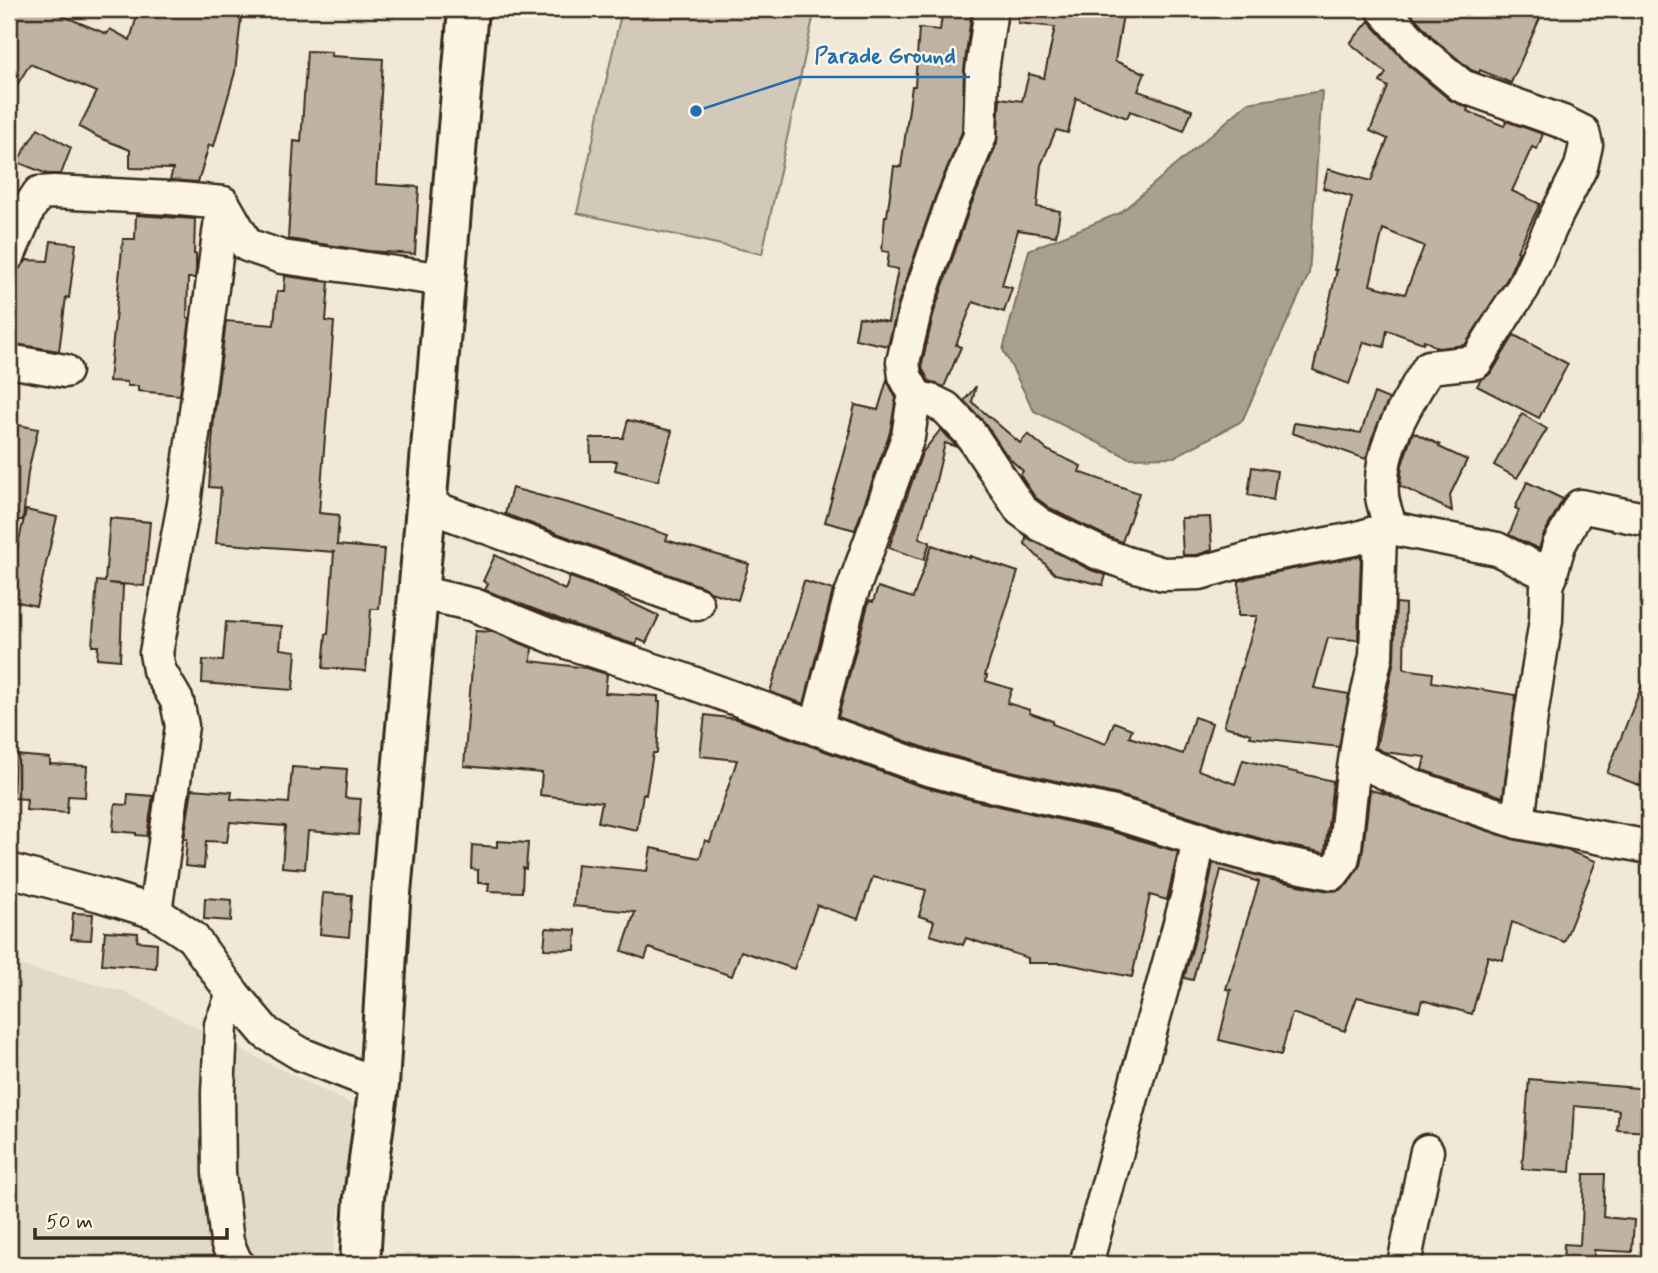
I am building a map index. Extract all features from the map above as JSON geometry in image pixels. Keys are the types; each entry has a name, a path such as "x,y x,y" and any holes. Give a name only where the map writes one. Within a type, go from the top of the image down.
{"main road":[{"path":"360,1264 364,1197 379,1086 390,904 468,9"}],"street":[{"path":"918,400 905,376 903,362 916,307 952,202 980,136 982,71 991,9"},
{"path":"1383,9 1421,52 1462,86 1563,122 1583,132 1586,145 1581,167 1523,288 1476,362 1429,367 1403,409 1387,448 1384,467 1382,496 1391,528"},
{"path":"9,254 29,208 39,193 223,203"},
{"path":"223,203 247,246 282,257 445,280"},
{"path":"155,912 182,726 177,701 159,670 156,653 184,504 223,203"},
{"path":"9,361 65,371"},
{"path":"816,729 850,598 908,437 913,404 918,400 924,399 946,408 970,433 1021,510 1041,525 1099,553 1163,574 1200,573 1252,558 1354,539 1391,528 1497,549 1551,576"},
{"path":"426,505 697,604"},
{"path":"1518,822 1546,620 1547,587 1559,545 1580,506 1649,520"},
{"path":"418,592 474,605 563,641 682,679 925,768 1115,813 1272,861 1333,873 1342,861 1345,847 1360,728 1376,656 1380,534 1391,528"},
{"path":"1356,759 1415,787 1518,822 1649,847"},
{"path":"1086,1264 1188,894 1199,839"},
{"path":"9,870 155,912 192,937 234,995 266,1033 301,1054 379,1086"},
{"path":"234,995 220,1025 219,1173 227,1242 238,1264"},
{"path":"1404,1264 1427,1151"}],"shaded area":[{"path":"622,9 815,9 762,254 577,213"},
{"path":"1322,91 1309,274 1242,421 1174,457 1129,458 1034,411 1003,350 1029,250 1120,213 1248,103"},
{"path":"9,963 123,991 355,1106 331,1264 9,1264"}],"building":[{"path":"9,9 60,9 58,14 107,34 110,29 130,40 139,9 242,9 235,72 214,146 209,145 198,182 170,180 173,169 130,168 130,150 79,127 97,92 30,64 9,98"},
{"path":"943,9 972,9 964,70 962,132 935,197 899,301 888,346 855,339 859,317 888,322 898,269 887,267 889,252 882,251 885,216 894,166 901,167 912,86 915,86 919,28 940,30"},
{"path":"1019,9 1124,9 1115,61 1145,73 1138,91 1192,110 1184,131 1130,111 1127,118 1076,98 1068,133 1056,130 1041,165 1037,207 1060,211 1056,236 1018,230 1002,285 1012,288 1004,312 973,302 956,345 961,347 944,387 929,381 922,363 934,312 969,210 997,143 1000,98 1022,101 1029,74 1044,78 1055,27 1018,23"},
{"path":"1407,9 1518,9 1540,18 1511,83 1480,70 1479,73 1471,70 1434,39"},
{"path":"1369,21 1409,66 1450,100 1468,108 1467,111 1504,126 1506,121 1543,134 1537,149 1532,147 1512,191 1540,204 1517,251 1519,252 1507,279 1465,345 1438,348 1424,340 1423,343 1387,330 1384,347 1364,342 1349,384 1313,370 1352,197 1323,188 1328,169 1371,181 1388,139 1370,131 1388,87 1380,82 1386,73 1350,43","holes":["1383,229 1424,246 1405,294 1370,285"]},
{"path":"307,51 332,52 331,56 383,59 376,184 419,187 415,254 369,251 288,239 294,141 301,142"},
{"path":"38,128 71,148 61,174 47,174 17,162"},
{"path":"136,215 195,219 196,270 195,278 188,278 187,318 190,318 180,395 138,391 138,386 127,386 127,382 109,381 123,239 135,239"},
{"path":"51,241 76,244 59,351 9,343 9,272 19,269 27,260 48,261"},
{"path":"285,276 329,282 326,321 334,322 319,513 339,515 337,545 384,549 379,609 371,609 366,671 323,668 334,552 216,543 221,488 209,487 214,417 226,321 274,325 277,291 284,291"},
{"path":"1514,335 1568,364 1539,418 1477,386 1481,379 1492,372"},
{"path":"887,380 896,398 890,432 855,530 825,522 851,430 855,405 878,410"},
{"path":"976,386 972,402 1020,443 1028,434 1047,450 1081,466 1079,472 1139,493 1122,542 1051,509 1035,497 1020,475 1023,471 1008,457 985,423 964,401"},
{"path":"1374,393 1389,399 1366,459 1292,433 1294,423 1361,433"},
{"path":"1522,414 1547,429 1517,478 1494,465"},
{"path":"628,420 672,431 658,481 615,470 617,461 591,461 590,438 623,438"},
{"path":"9,423 38,429 28,472 23,520 9,520"},
{"path":"941,429 957,447 945,443 919,538 930,542 924,560 889,548 922,453"},
{"path":"1413,432 1467,460 1450,495 1452,511 1400,486 1402,465"},
{"path":"1252,467 1277,471 1273,500 1248,495"},
{"path":"1527,482 1563,499 1539,549 1509,535 1519,510 1515,508"},
{"path":"512,488 586,508 668,535 666,540 749,564 738,600 710,592 703,587 505,514"},
{"path":"26,510 57,517 36,606 9,600 9,583"},
{"path":"1210,517 1212,550 1197,555 1183,555 1181,518"},
{"path":"110,518 150,522 144,586 109,583 123,585 120,660 97,658 98,646 92,646 97,581 105,582"},
{"path":"1026,537 1106,575 1103,585 1055,574 1025,544"},
{"path":"932,545 1018,572 985,675 986,681 1012,689 1007,703 1030,710 1030,713 1053,721 1052,724 1106,744 1114,722 1132,729 1129,737 1183,754 1194,717 1212,723 1198,770 1235,784 1243,760 1333,781 1325,853 1276,843 1119,795 931,750 838,717 869,601 873,602 878,587 913,598"},
{"path":"495,555 565,590 570,577 603,589 659,616 646,643 638,639 636,645 572,624 485,590 488,584 483,581"},
{"path":"1361,556 1358,640 1328,638 1314,688 1349,694 1339,747 1250,737 1251,734 1224,726 1257,616 1238,616 1239,581"},
{"path":"804,581 833,590 804,704 770,692"},
{"path":"1396,603 1405,604 1404,669 1433,673 1432,682 1516,695 1503,797 1422,770 1425,757 1384,752 1376,748 1394,660"},
{"path":"226,622 282,626 280,649 296,651 293,690 202,683 203,660 223,661"},
{"path":"475,631 493,632 532,648 531,661 586,668 607,674 605,693 658,696 660,702 657,753 653,753 637,830 598,822 602,802 540,795 542,773 464,766"},
{"path":"1648,670 1649,775 1644,787 1607,773"},
{"path":"705,715 737,719 920,786 1110,831 1178,852 1167,900 1150,895 1132,977 1063,963 1028,963 1028,958 966,938 963,945 930,935 934,921 919,916 926,890 873,877 858,919 817,905 794,969 741,951 732,976 649,948 645,959 622,951 635,912 573,906 577,864 647,871 651,848 700,858 705,840 710,842 737,760 700,756"},
{"path":"15,755 50,758 50,764 87,766 85,797 68,796 67,813 26,810 27,799 13,798"},
{"path":"292,767 347,769 345,798 361,799 358,835 308,831 305,869 282,867 285,826 230,822 227,842 206,841 204,868 185,866 187,839 184,839 192,789 232,792 231,799 289,803"},
{"path":"1370,790 1512,839 1566,850 1596,861 1564,942 1512,922 1503,960 1488,956 1472,1014 1422,1000 1419,1011 1357,997 1345,1031 1292,1013 1281,1055 1219,1040 1231,990 1226,989 1259,882 1221,870 1193,980 1184,978 1213,863 1268,879 1329,891 1340,890 1348,884 1360,865"},
{"path":"128,794 153,796 147,836 113,831 115,804 127,805"},
{"path":"497,841 528,843 522,892 488,891 489,883 478,883 478,870 471,869 472,845 497,847"},
{"path":"323,893 352,895 349,937 320,934"},
{"path":"205,898 232,900 231,921 204,919"},
{"path":"73,913 93,914 91,940 71,939"},
{"path":"546,928 576,930 575,950 544,949"},
{"path":"105,931 138,933 137,941 157,943 156,968 102,964"},
{"path":"1529,1079 1649,1089 1649,1132 1617,1130 1619,1110 1574,1106 1570,1172 1522,1169"},
{"path":"1584,1174 1605,1174 1603,1217 1634,1220 1632,1252 1594,1250 1594,1264 1563,1264 1564,1244 1580,1245"}],"place":[{"name":"Parade Ground","path":"696,111"}]}
